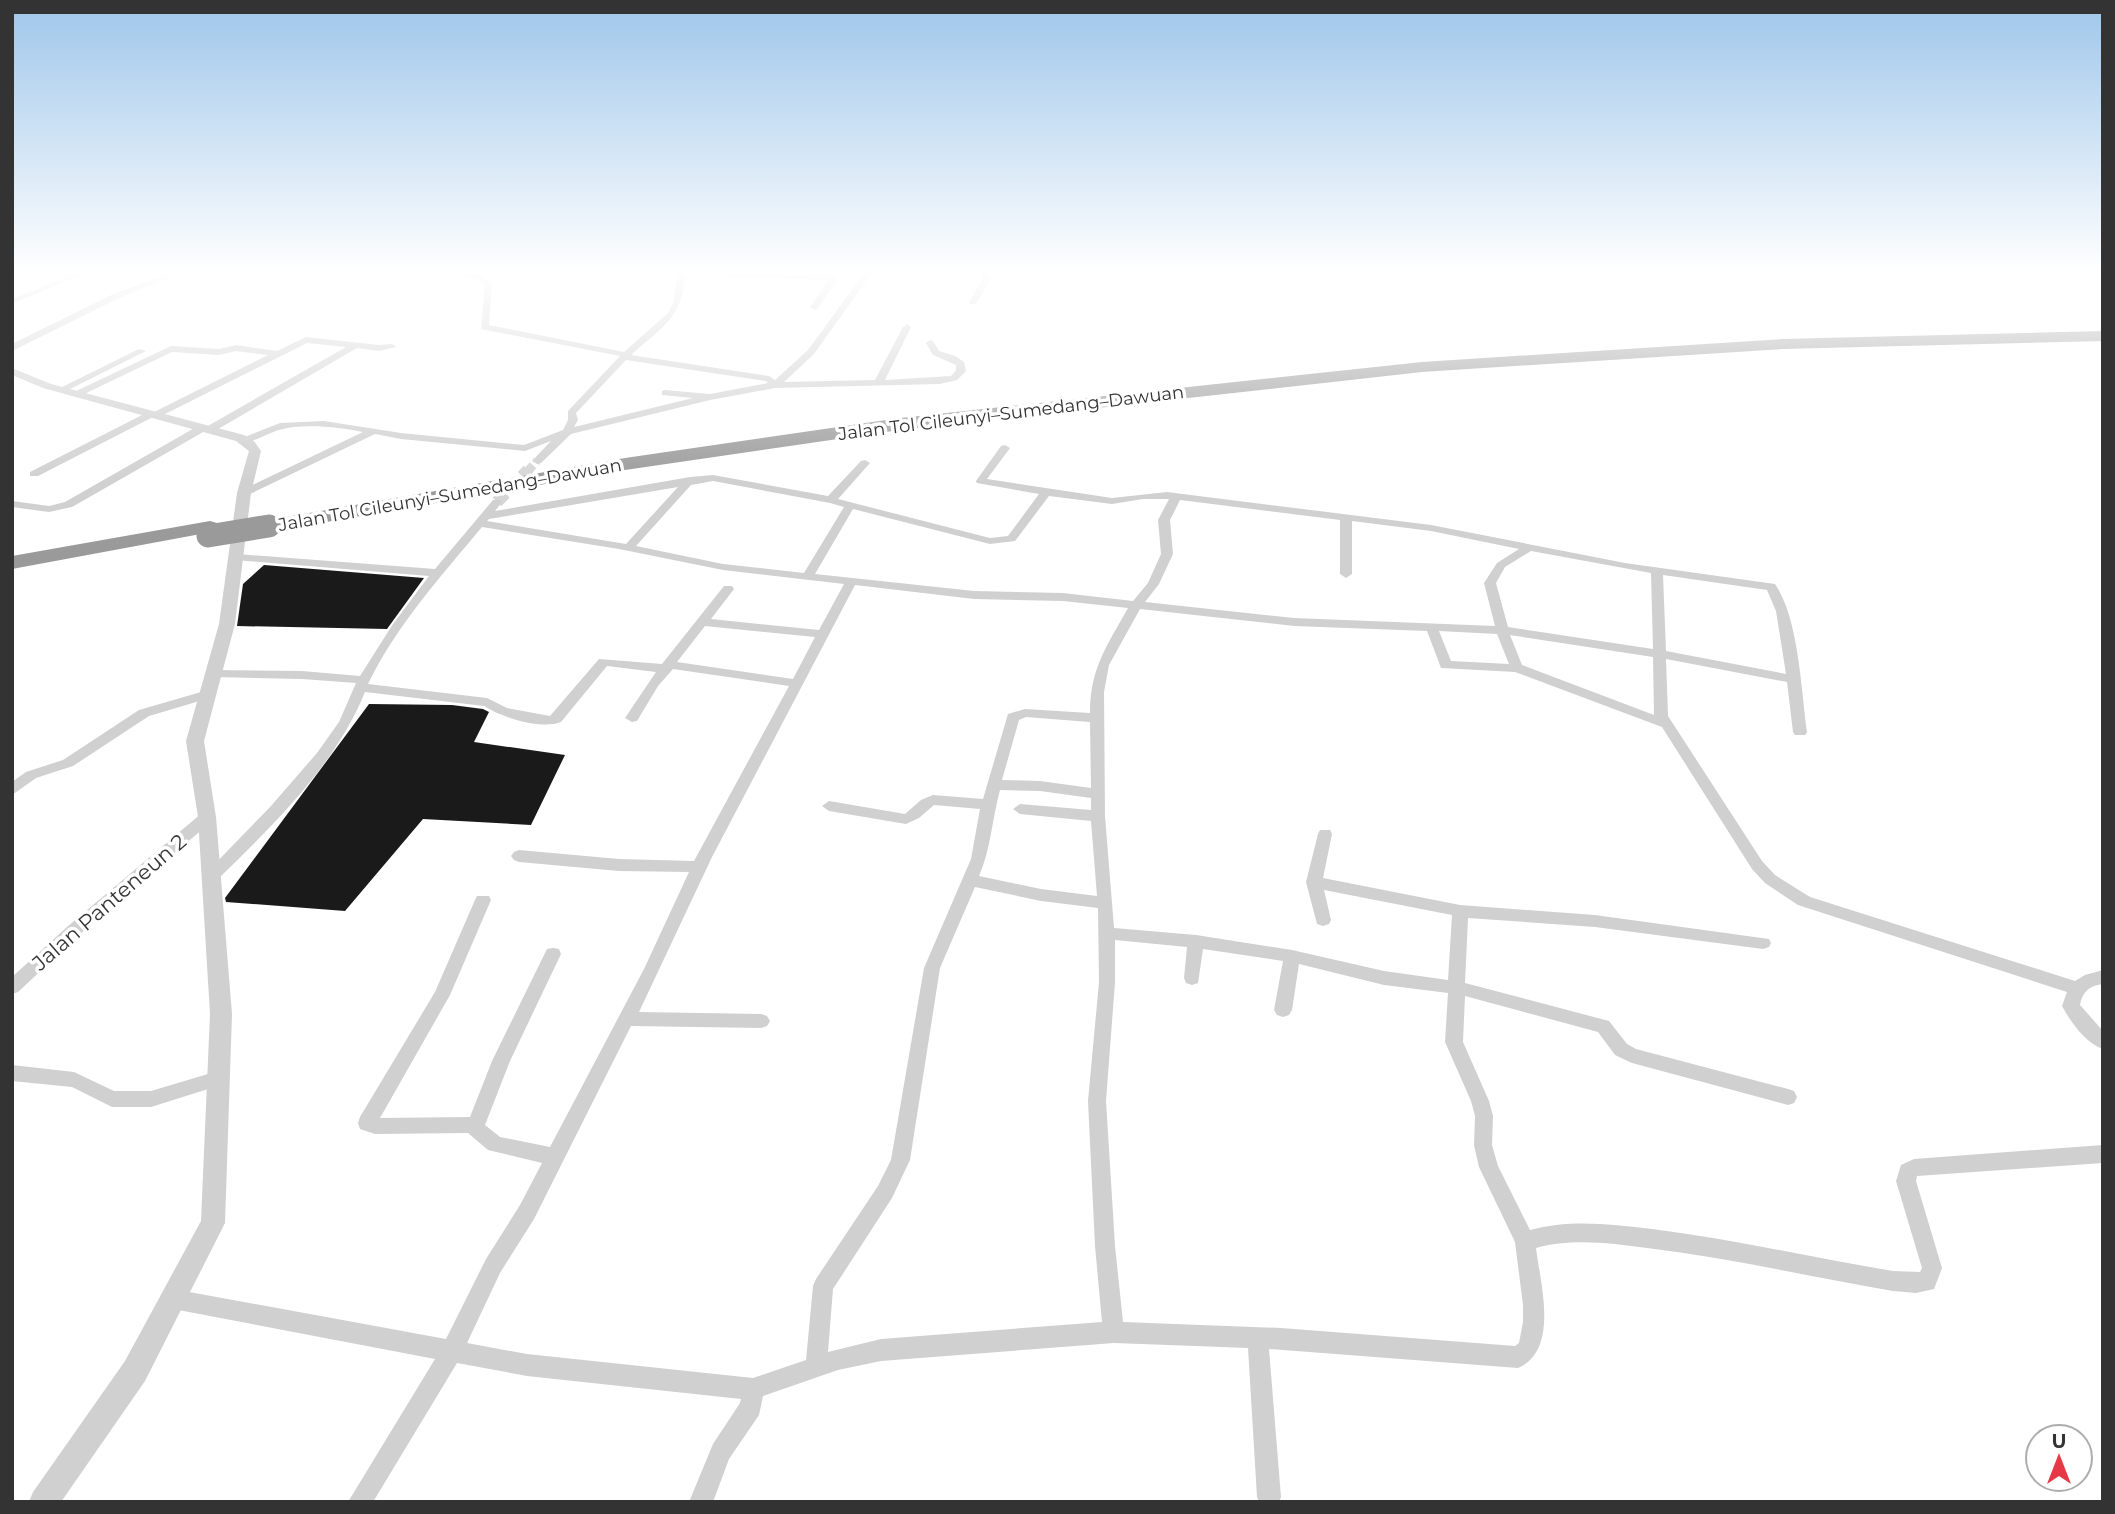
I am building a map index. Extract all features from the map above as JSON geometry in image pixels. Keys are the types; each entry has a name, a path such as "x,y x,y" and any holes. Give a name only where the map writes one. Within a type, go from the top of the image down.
{"highway":[{"name":"Jalan Tol Cileunyi–Sumedang–Dawuan","path":"269,522 623,456 897,417 1415,360 1682,344"},
{"name":"Jalan Tol Cileunyi–Sumedang–Dawuan","path":"12,563 625,464 837,433 1054,406 1408,368 1796,344"},
{"name":"Jalan Tol Cileunyi–Sumedang–Dawuan","path":"12,572 209,532"}],"street":[{"path":"34,474 299,344"},
{"path":"341,344 391,347"},
{"path":"560,344 769,379 775,385"},
{"path":"537,461 567,432 573,420 572,412 639,344"},
{"path":"775,385 817,344"},
{"path":"880,382 899,344"},
{"path":"242,439 292,424 354,426 373,431 524,448 567,432 709,397 775,385 940,381 954,378 961,371 961,364 936,353 930,344"},
{"path":"12,504 49,509 68,505 354,345"},
{"path":"69,392 171,349 219,352 236,348 278,354"},
{"path":"69,392 145,350"},
{"path":"13,371 69,392 242,439 255,451 244,493 227,624 195,741 207,817 221,1014 213,1223 135,1371 43,1502"},
{"path":"677,380 661,397 709,397"},
{"path":"244,493 373,431"},
{"path":"1005,448 984,474 982,481 1112,502 1143,496 1176,496 1431,528 1657,571 1762,584 1778,593 1790,650 1800,732"},
{"path":"831,500 865,463"},
{"path":"483,519 690,481 728,479 831,500 996,541 1011,539 1046,492"},
{"path":"628,548 690,481"},
{"path":"1114,1332 1105,1246 1097,1101 1107,982 1106,903 1098,816 1097,692 1103,665 1136,605 1153,584 1167,554 1164,520 1176,496"},
{"path":"211,877 283,801 336,738 351,716 362,683 409,608 497,502"},
{"path":"808,576 850,505"},
{"path":"1346,517 1346,574"},
{"path":"483,519 697,563 851,582 974,595 1063,597 1294,622 1502,630 1661,654 1792,679"},
{"path":"1517,668 1509,654 1493,599 1492,578 1501,565 1528,548"},
{"path":"236,558 436,573"},
{"path":"1657,571 1661,716 1757,865 1786,892 1804,901 2078,989"},
{"path":"360,1502 452,1351 493,1266 527,1212 626,1019 699,867 851,582"},
{"path":"632,718 653,684 728,589"},
{"path":"703,622 822,634"},
{"path":"1432,628 1446,665 1517,668 1665,724"},
{"path":"214,673 302,675 362,683 487,702 503,712 551,721 556,719 604,662 795,683"},
{"path":"12,790 31,775 68,763 144,713 208,694"},
{"path":"816,1367 821,1292 836,1263 892,1180 900,1160 932,968 979,859 988,804 1013,718 1024,713 1097,718"},
{"path":"994,785 1040,786 1099,794"},
{"path":"829,806 906,819 933,800 988,804"},
{"path":"1020,809 1098,816"},
{"name":"Jalan Panteneun 2","path":"12,988 73,930 207,817"},
{"path":"1323,920 1314,882 1325,834"},
{"path":"519,856 627,865 699,867"},
{"path":"970,880 1041,895 1106,903"},
{"path":"1314,882 1461,911 1595,921 1763,943"},
{"path":"483,900 442,995 367,1123 375,1126 475,1127 495,1144 555,1157"},
{"path":"173,1299 527,1365 753,1389 838,1359 881,1350 1114,1332 1258,1338 1510,1357 1525,1354 1531,1345 1534,1314 1525,1241 1489,1167 1483,1145 1484,1116 1480,1101 1454,1042 1461,911"},
{"path":"1105,933 1196,941 1292,956 1384,978 1458,988 1532,1005 1598,1024 1608,1030 1616,1046 1625,1053 1788,1097"},
{"path":"1192,978 1196,941"},
{"path":"475,1127 501,1061 553,954"},
{"path":"1283,1010 1292,956"},
{"path":"2103,977 2083,982 2072,1000 2073,1011 2103,1042"},
{"path":"626,1019 761,1021"},
{"path":"12,1073 74,1080 112,1099 151,1099 218,1079"},
{"path":"1525,1241 1550,1233 1623,1235 1773,1258 1896,1281 1927,1282 1932,1268 1906,1181 1908,1171 1913,1168 1989,1160 2103,1154"},
{"path":"1258,1338 1269,1497"},
{"path":"701,1502 721,1452 751,1407 753,1389"}],"building":[{"path":"264,565 424,578 387,629 237,626 243,584"},
{"path":"369,704 452,705 483,709 489,712 474,742 565,755 531,825 423,819 345,911 226,902 225,898"}],"tunnel":[{"path":"527,472 537,461"},
{"path":"497,502 528,470"}]}
